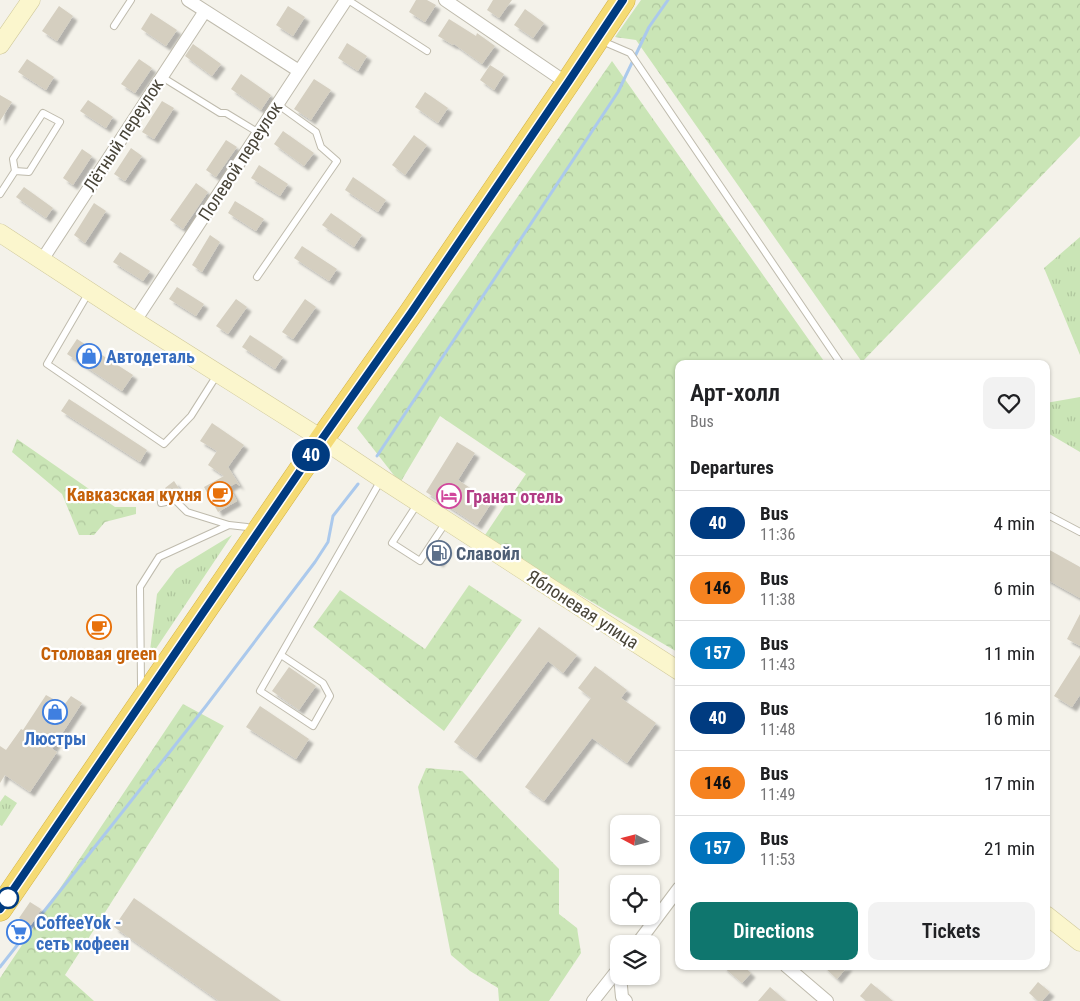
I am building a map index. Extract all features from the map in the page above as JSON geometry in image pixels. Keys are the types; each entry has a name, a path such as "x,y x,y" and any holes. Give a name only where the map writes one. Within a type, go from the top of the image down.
{"highway":[{"path":"0,888 141,685 238,526 317,435 411,313 594,38 616,0"},
{"path":"0,909 317,435 561,79 623,0"}],"street":[{"path":"0,45 31,0"},
{"path":"188,0 299,71"},
{"name":"Полевой переулок","path":"135,322 347,0"},
{"path":"445,0 561,79"},
{"name":"Лётный переулок","path":"42,260 205,11"},
{"name":"Яблоневая улица","path":"0,233 135,322 317,435 418,503 675,668"},
{"path":"644,935 675,893"},
{"path":"1050,918 1080,942"},
{"path":"791,970 827,1001"},
{"path":"593,1001 610,979"},
{"path":"621,985 622,997 626,1001"}],"lane":[{"path":"114,26 131,0"},
{"path":"347,0 427,51"},
{"path":"594,38 630,53 838,360"},
{"path":"162,77 220,113 226,114 259,133"},
{"path":"257,277 337,161 321,147 316,132 277,104"},
{"path":"0,194 15,171 13,160 43,112 60,122 30,172 15,171"},
{"path":"89,291 47,364 164,444 190,416 218,374"},
{"path":"281,655 323,683 330,696 313,726 260,691 382,479"},
{"path":"162,502 175,500 187,512 238,526"},
{"path":"418,503 392,543 420,561 446,521"},
{"path":"1050,516 1080,532"},
{"path":"141,685 140,587 159,557 238,526"}],"green space":[{"path":"641,0 1080,0 1080,136 864,360 861,360 636,40 615,37"},
{"path":"612,61 823,360 675,360 675,651 483,538 526,474 440,416 400,483 357,428"},
{"path":"1080,237 1080,355 1044,268"},
{"path":"1080,397 1080,452 1050,434 1050,402"},
{"path":"17,439 115,507 136,507 136,514 105,522 94,535 79,535 62,494 12,452"},
{"path":"232,535 149,659 157,594 176,569"},
{"path":"469,585 522,620 444,731 313,627 340,590 425,649"},
{"path":"183,704 224,726 65,975 94,1001 0,1001 0,978"},
{"path":"426,768 462,771 559,869 559,914 577,928 581,953 549,1001 499,1001 498,988 470,971 451,955 418,787"},
{"path":"5,795 17,803 2,826 0,825 0,802"}],"building":[{"path":"416,0 427,0 436,5 425,22 409,12"},
{"path":"493,0 512,0 499,18 487,10"},
{"path":"59,6 73,16 57,41 42,31"},
{"path":"288,6 305,17 293,36 276,25"},
{"path":"525,9 544,23 533,38 514,25"},
{"path":"151,13 177,30 166,46 141,29"},
{"path":"449,19 476,36 477,33 495,46 482,64 454,44 438,36"},
{"path":"347,43 367,56 358,71 338,58"},
{"path":"193,44 221,64 212,76 185,56"},
{"path":"27,59 54,77 46,90 18,72"},
{"path":"139,59 152,68 135,93 121,84"},
{"path":"490,65 504,74 494,90 480,80"},
{"path":"241,74 271,95 261,110 231,89"},
{"path":"314,79 331,90 311,120 294,109"},
{"path":"425,92 448,108 438,123 415,107"},
{"path":"0,95 12,102 0,121"},
{"path":"88,100 113,117 106,128 80,111"},
{"path":"162,101 174,108 154,139 142,132"},
{"path":"283,131 314,153 304,166 274,144"},
{"path":"414,135 427,145 405,175 392,165"},
{"path":"226,140 237,147 216,177 206,170"},
{"path":"131,148 142,156 125,181 114,174"},
{"path":"82,149 92,156 73,185 63,178"},
{"path":"259,165 288,184 280,196 251,178"},
{"path":"353,177 386,200 378,212 345,190"},
{"path":"196,183 208,192 183,229 170,220"},
{"path":"24,187 53,208 46,218 16,197"},
{"path":"235,201 264,219 256,231 228,213"},
{"path":"94,203 106,211 85,243 74,235"},
{"path":"331,213 362,235 354,247 322,225"},
{"path":"210,235 220,242 202,272 192,265"},
{"path":"302,246 337,269 329,281 294,258"},
{"path":"120,252 150,271 143,281 113,262"},
{"path":"177,287 204,304 196,316 169,299"},
{"path":"236,299 247,307 228,334 216,326"},
{"path":"305,299 316,307 293,339 282,332"},
{"path":"250,335 283,357 275,369 242,347"},
{"path":"77,339 133,375 122,391 67,354"},
{"path":"69,399 147,450 140,462 61,411"},
{"path":"212,423 244,445 228,467 240,486 236,483 229,487 237,501 218,512 204,487 224,476 208,465 217,451 200,441"},
{"path":"457,442 475,453 458,480 492,502 477,525 426,492"},
{"path":"174,481 180,490 169,496 165,488"},
{"path":"440,543 448,549 439,563 431,557"},
{"path":"1050,550 1080,567 1080,598 1050,581"},
{"path":"1080,614 1080,646 1067,639"},
{"path":"539,627 577,655 563,673 548,661 476,758 454,742"},
{"path":"1080,655 1080,695 1072,707 1054,696"},
{"path":"595,666 627,690 621,698 656,723 627,763 592,738 544,801 525,787 591,698 578,688"},
{"path":"289,667 316,686 299,710 272,691"},
{"path":"46,695 64,705 71,696 82,703 52,749 57,752 30,792 5,775 0,783 0,746 6,750 21,729 23,730"},
{"path":"260,706 309,739 296,759 246,727"},
{"path":"134,898 281,1001 219,1001 114,927"},
{"path":"30,902 41,909 31,925 19,918"},
{"path":"727,970 748,970 751,973 742,983"},
{"path":"827,970 845,970 837,979"},
{"path":"1038,982 1050,992 1042,1001 1038,1001 1029,993"},
{"path":"871,983 893,1001 866,1001 860,996"},
{"path":"770,987 786,1001 758,1001"}],"waterway":[{"path":"377,456 618,92 649,27 668,0"},
{"path":"0,967 206,706 315,562 328,542 333,516 358,484"}],"bus line":[{"name":"40","path":"0,909 322,439 411,313 623,0"}],"place":[{"name":"Автодеталь","path":"89,356"},
{"name":"Кавказская кухня","path":"220,494"},
{"name":"Гранат отель","path":"449,496"},
{"name":"Славойл","path":"439,553"},
{"name":"Столовая green","path":"99,627"},
{"name":"Люстры","path":"55,712"},
{"name":"CoffeeYok - сеть кофеен","path":"19,932"}]}
